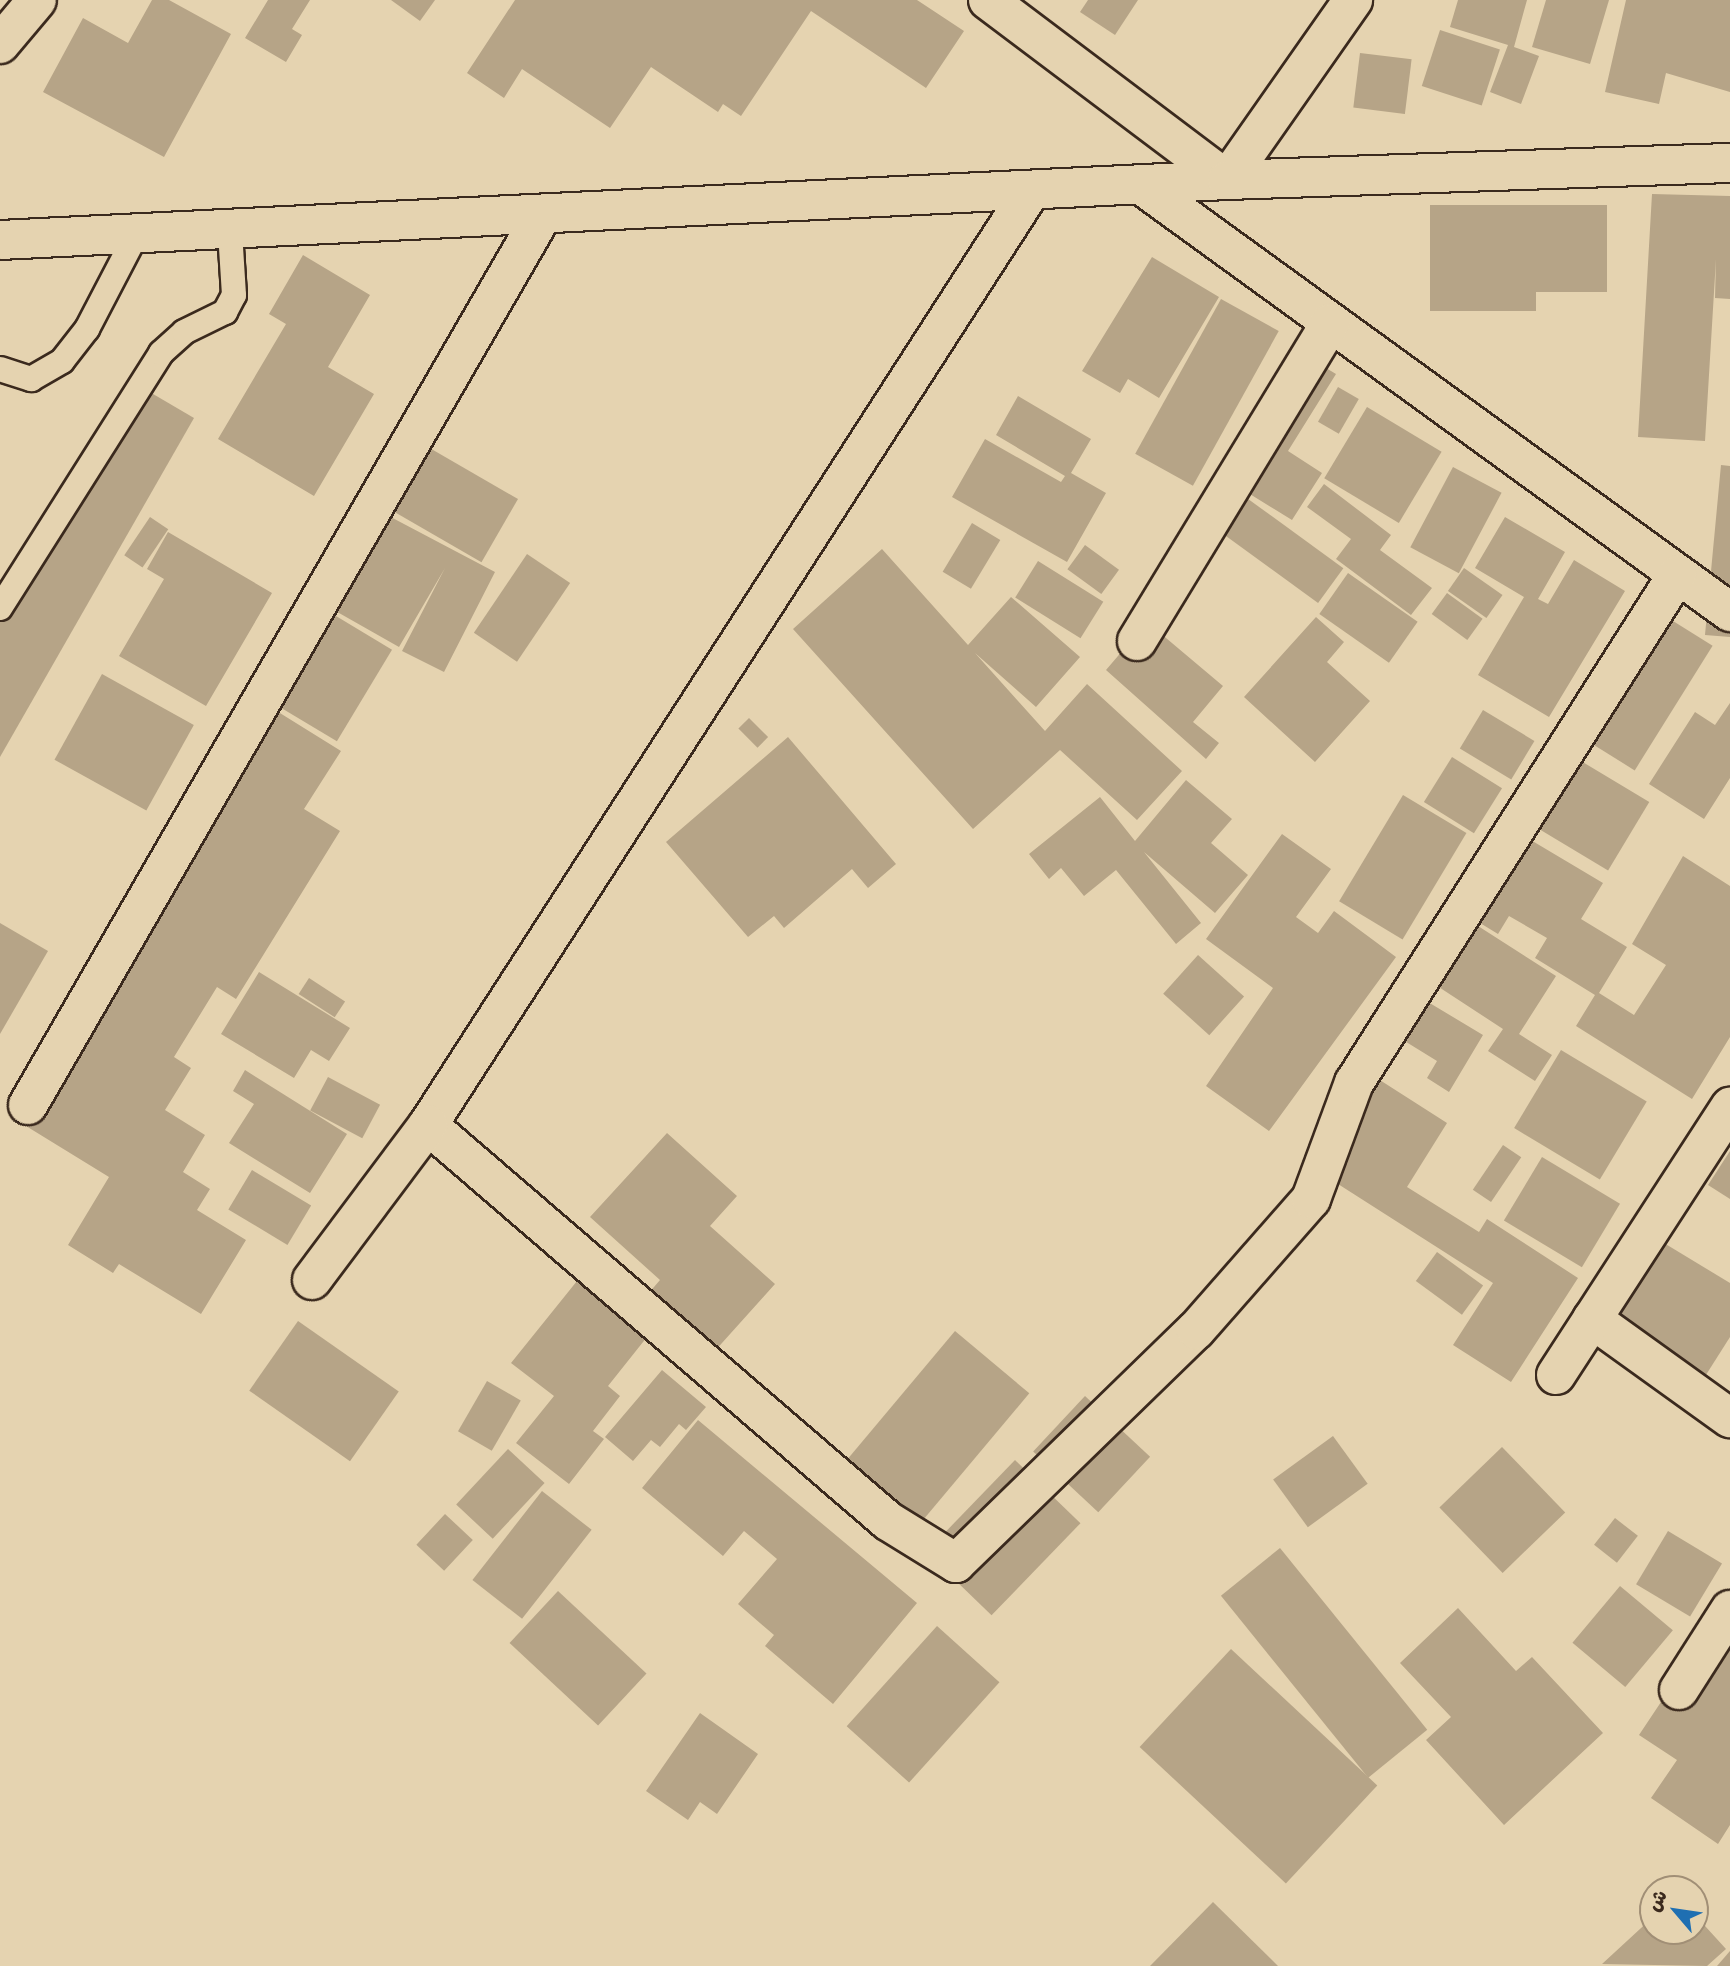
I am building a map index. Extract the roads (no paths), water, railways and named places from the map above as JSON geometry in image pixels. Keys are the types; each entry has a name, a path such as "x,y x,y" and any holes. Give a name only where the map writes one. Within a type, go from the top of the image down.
{"street":[{"path":"0,44 37,0"},
{"path":"988,0 1227,180"},
{"path":"1227,180 1353,0"},
{"path":"0,240 541,217 1144,187 1227,180 1730,163"},
{"path":"1144,187 1730,612"},
{"path":"312,1280 428,1125 1030,192"},
{"path":"28,1105 541,217"},
{"path":"1137,640 1330,323"},
{"path":"428,1125 888,1521 957,1563 1196,1330 1311,1199 1354,1083 1677,575"},
{"path":"1556,1375 1730,1107"},
{"path":"1592,1319 1730,1418"},
{"path":"1679,1690 1730,1610"}],"lane":[{"path":"0,608 161,353 184,332 225,312 234,295 230,231"},
{"path":"0,369 31,379 62,361 87,329 136,235"}]}
